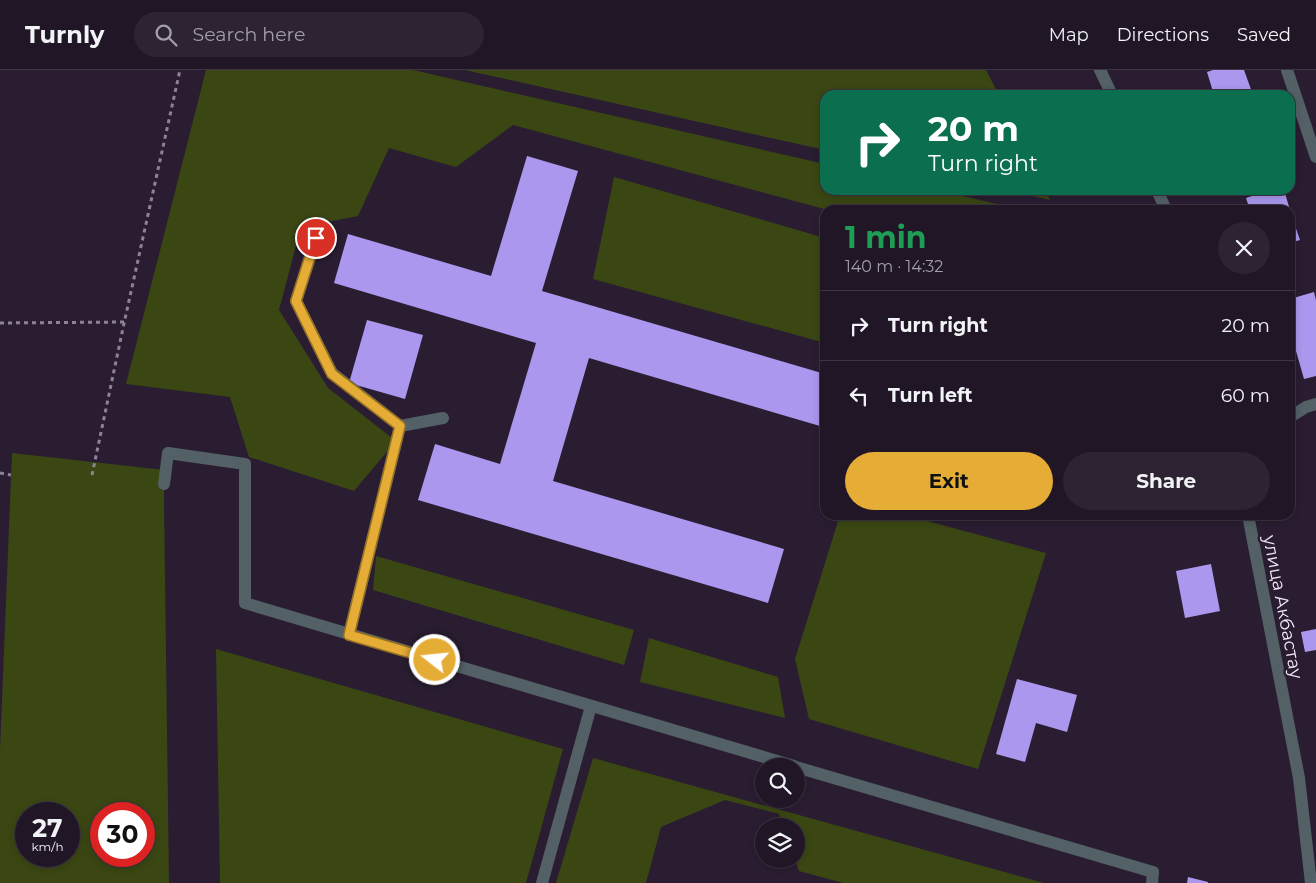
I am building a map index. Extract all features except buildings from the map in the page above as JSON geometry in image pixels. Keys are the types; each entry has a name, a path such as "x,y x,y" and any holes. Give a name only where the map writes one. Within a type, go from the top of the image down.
{"street":[{"path":"1100,70 1110,90"},
{"path":"1288,70 1294,90"},
{"path":"1295,92 1316,157"},
{"path":"321,223 296,301 332,374 400,426 443,418"},
{"path":"1295,414 1306,407 1316,404"},
{"path":"349,635 400,426"},
{"path":"164,484 168,452 245,464 245,604 765,758"},
{"name":"улица Акбастау","path":"1249,520 1299,778 1313,881"},
{"path":"542,883 591,706"},
{"path":"805,770 1153,878"}],"path":[{"path":"92,475 180,70"},
{"path":"0,323 124,322"},
{"path":"0,473 11,475"}],"green space":[{"path":"206,70 413,70 820,163 820,195 958,195 1002,205 820,205 820,208 513,125 456,167 389,148 358,216 301,227 279,310 328,388 396,441 354,491 249,457 230,397 126,384"},
{"path":"465,70 986,70 996,90 820,90 820,149"},
{"path":"614,177 820,237 820,342 593,279"},
{"path":"1028,195 1048,195 1050,200"},
{"path":"12,453 164,470 169,883 0,883 0,750"},
{"path":"838,520 924,520 1046,553 978,769 809,719 795,659"},
{"path":"376,556 634,630 624,665 373,590"},
{"path":"649,638 778,677 785,718 640,682"},
{"path":"216,649 563,749 526,883 220,883"},
{"path":"593,758 755,803 755,808 725,800 661,827 646,883 556,883"},
{"path":"756,808 773,808 1044,883 843,883 799,871 798,868 805,868 805,818 780,818 779,814"}],"route":[{"path":"316,238 296,301 332,374 400,426 349,635 435,660"}]}
